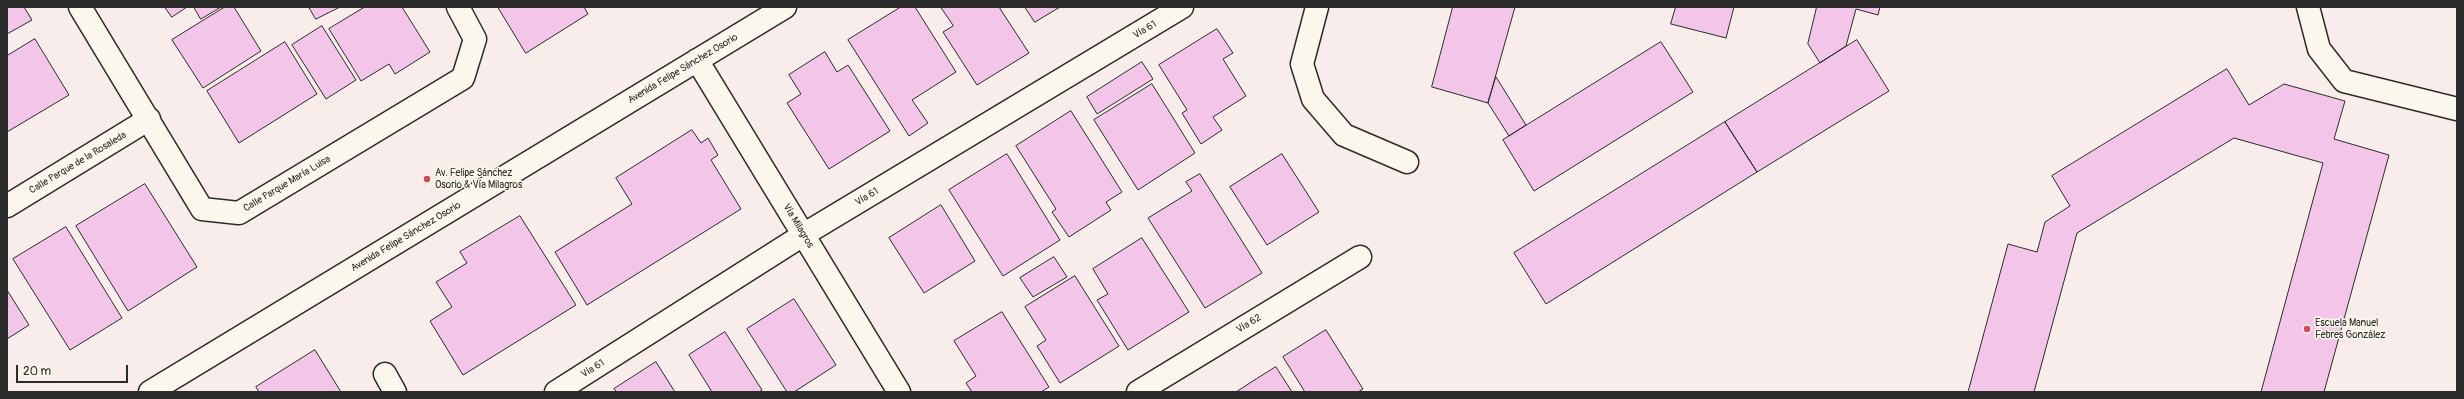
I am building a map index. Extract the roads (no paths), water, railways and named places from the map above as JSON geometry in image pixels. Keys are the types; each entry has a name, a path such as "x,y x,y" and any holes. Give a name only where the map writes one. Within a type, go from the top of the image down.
{"street":[{"name":"Calle Parque María Luisa","path":"80,7 202,209 239,212 463,78 475,39 458,7"},
{"name":"Avenida Felipe Sánchez Osorio","path":"150,392 785,7"},
{"name":"Vía 61","path":"556,392 804,235 1182,7"},
{"path":"1317,7 1302,64 1313,99 1344,135 1406,162"},
{"path":"2308,7 2319,49 2344,81 2457,109"},
{"name":"Vía Milagros","path":"697,60 899,392"},
{"name":"Calle Parque de la Rosaleda","path":"7,206 149,119"},
{"name":"Vía 62","path":"1138,392 1360,257"}],"place":[{"name":"Av. Felipe Sánchez Osorio & Vía Milagros","path":"427,179"},
{"name":"Escuela Manuel Febres González","path":"2307,329"}]}
